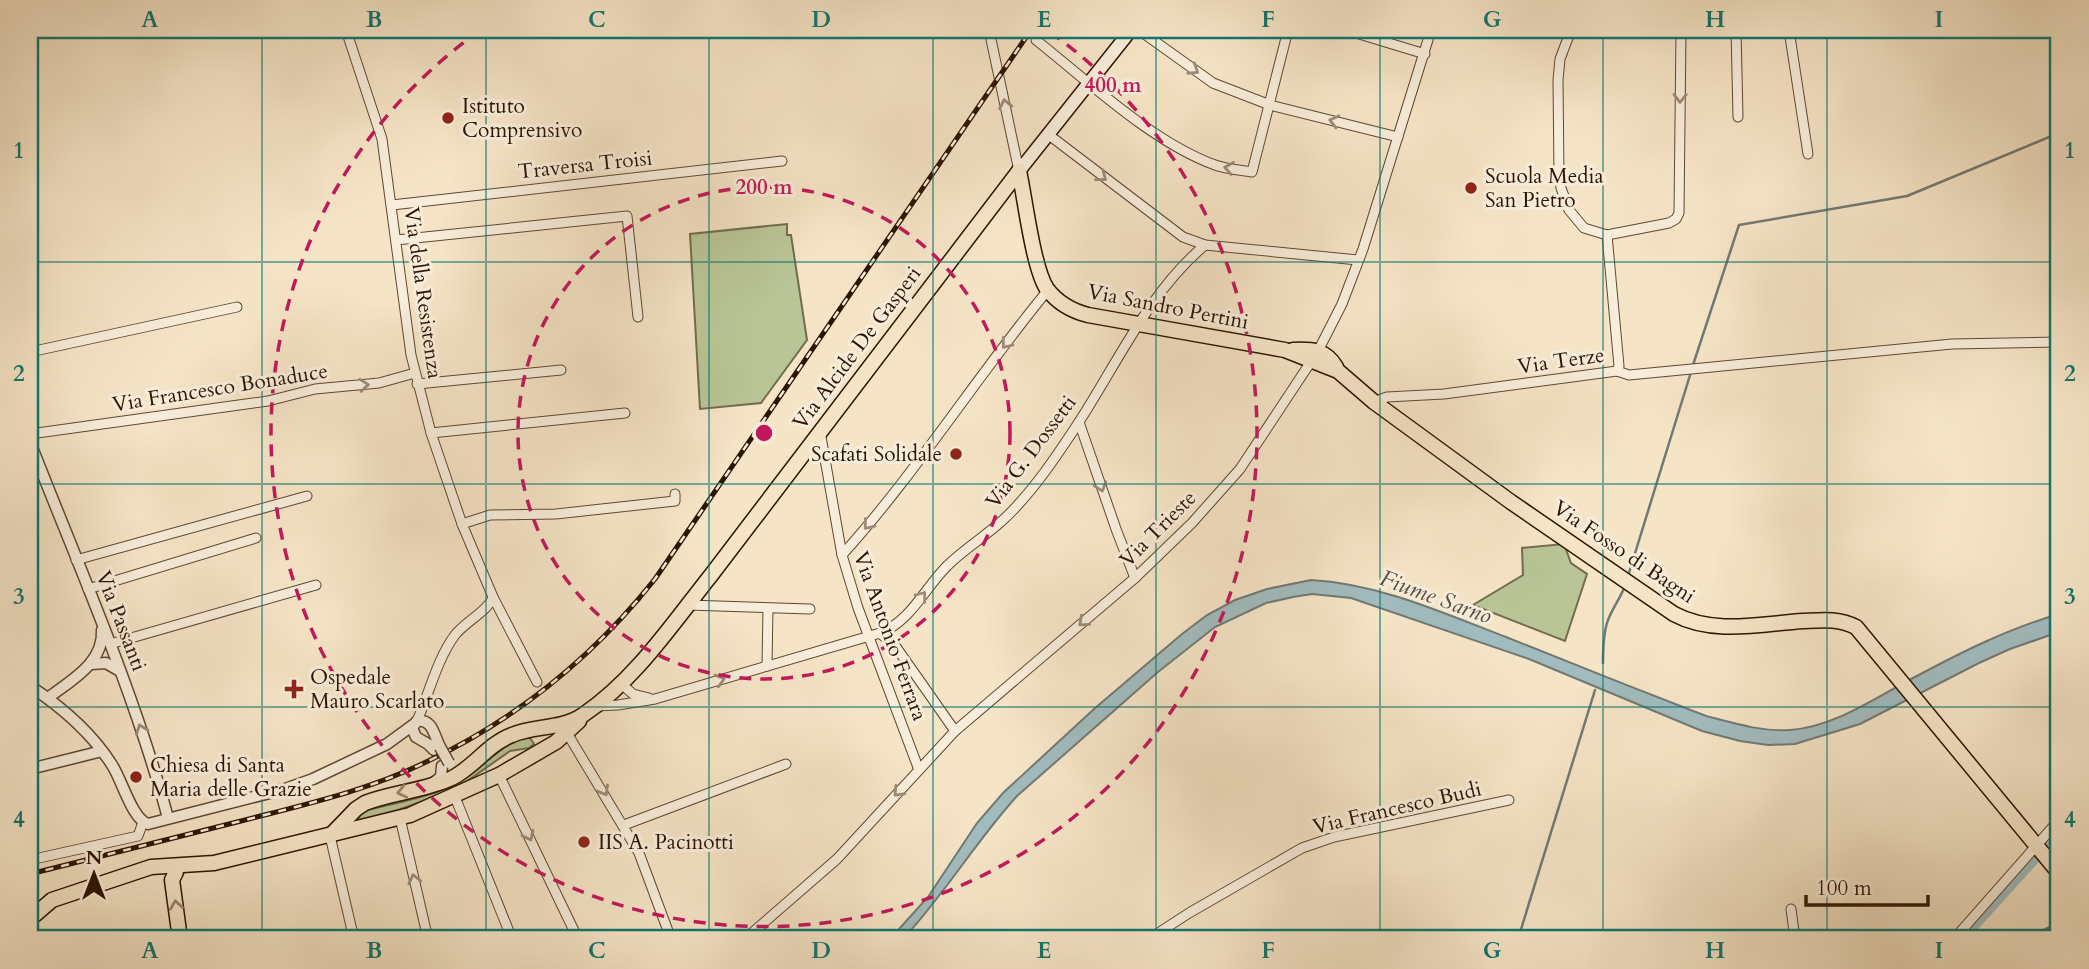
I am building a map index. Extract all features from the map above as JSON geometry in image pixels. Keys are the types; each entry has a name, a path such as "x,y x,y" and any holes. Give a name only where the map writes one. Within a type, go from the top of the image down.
{"main road":[{"name":"Via Alcide De Gasperi","path":"30,919 52,900 88,886 136,873 214,863 400,818 455,797 499,775 567,733 620,683 661,639 1130,30"},
{"path":"1019,171 1040,273 1048,290"},
{"name":"Via Sandro Pertini","path":"1048,290 1064,304 1082,314 1315,356"},
{"name":"Via Fosso di Bagni","path":"1315,356 1511,502 1674,614 1702,625 1833,620 1856,627 2048,859"},
{"name":"Via Alcide De Gasperi","path":"330,836 356,809 374,799 428,786 461,773 508,736 526,730 553,728 582,716"},
{"path":"526,730 541,738 533,755"},
{"path":"356,809 352,822 363,828"},
{"path":"173,868 172,880 180,939"}],"street":[{"name":"Via della Resistenza","path":"346,30 382,139 415,373 431,433 462,524 493,597 537,682"},
{"path":"989,30 1019,171"},
{"path":"1139,30 1213,83 1270,105 1398,137"},
{"path":"1036,40 1138,122 1216,166 1252,172 1288,31 1277,30"},
{"path":"1346,30 1425,54"},
{"name":"Via Trieste","path":"745,939 836,859 955,732 1135,578 1192,523 1240,469 1315,356 1342,304 1431,30"},
{"path":"1571,30 1560,59 1558,80 1561,188 1575,219 1584,228 1607,234 1669,223 1676,219 1679,213 1682,30"},
{"path":"1735,30 1738,117"},
{"path":"1789,30 1808,154"},
{"path":"1049,135 1184,237 1205,245 1358,260"},
{"name":"Traversa Troisi","path":"392,205 782,161"},
{"path":"396,240 627,216 638,317"},
{"name":"Via Terze","path":"1374,402 1387,397 1444,394 1618,371 1607,234"},
{"path":"1184,237 1187,260"},
{"name":"Via G. Dossetti","path":"595,706 654,699 880,633 899,623 948,565 1013,510 1079,422 1138,324 1187,260 1205,245"},
{"path":"842,555 866,528 1048,290"},
{"path":"30,352 237,307"},
{"path":"1618,371 1629,375 1952,344 2059,342"},
{"path":"417,384 561,369"},
{"name":"Via Francesco Bonaduce","path":"30,434 268,401 315,390 379,383 415,373"},
{"path":"431,433 625,413"},
{"path":"1079,422 1135,578"},
{"name":"Via Antonio Ferrara","path":"820,431 842,555 858,608 919,770"},
{"name":"Via Passanti","path":"30,442 120,671 154,766 168,818"},
{"path":"462,524 490,515 556,514 675,501 675,494"},
{"path":"76,560 307,496"},
{"path":"88,589 256,538"},
{"path":"110,644 316,585"},
{"path":"437,748 414,735 415,723 442,657 453,638 468,621 490,605 493,597"},
{"path":"688,605 810,609"},
{"path":"767,666 768,608"},
{"path":"896,646 899,623"},
{"path":"48,698 91,664 102,645 102,628"},
{"path":"880,633 896,646 955,732"},
{"path":"91,664 106,663 120,671"},
{"path":"620,683 633,694 654,699"},
{"path":"30,686 48,698 102,751 142,826 138,836 30,860"},
{"path":"428,786 441,777 445,765 430,724 429,694"},
{"path":"142,826 299,785 387,744 415,723 427,721 430,724"},
{"path":"567,733 639,853 671,939"},
{"path":"387,744 420,740"},
{"path":"30,769 102,751"},
{"path":"445,765 459,768 474,762"},
{"path":"624,825 786,764"},
{"path":"499,775 578,939"},
{"path":"455,797 512,939"},
{"name":"Via Francesco Budi","path":"1149,939 1302,848 1334,837 1509,800"},
{"path":"400,818 428,939"},
{"path":"1954,939 2048,859 2059,820"},
{"path":"330,836 354,939"},
{"path":"1791,909 1795,939"}],"green space":[{"path":"787,224 807,340 761,403 700,409 690,234"},
{"path":"1564,544 1571,563 1587,574 1565,641 1473,605 1523,575 1522,548"},
{"path":"520,738 530,738 534,744 529,748 510,751 456,789 398,810 357,821 356,815 363,811 416,798 455,784"}],"water":[{"name":"Fiume Sarno","path":"1311,580 1362,587 1411,601 1706,716 1769,730 1806,728 1838,718 1984,642 2059,614 2059,632 1979,663 1860,724 1795,744 1768,745 1702,731 1529,659 1351,598 1312,594 1266,603 1215,627 1158,672 1017,796 903,939 890,939 928,897 977,823 1003,793 1094,709 1207,615 1235,600 1267,589"}],"waterway":[{"path":"1693,365 1739,225 1907,196 2059,133"},
{"path":"1628,576 1691,372"},
{"path":"1603,663 1607,623 1625,586"},
{"path":"1518,939 1595,690"},
{"path":"1963,939 2059,833"},
{"path":"2023,939 2059,923"}],"railway":[{"path":"30,874 337,796 382,781 459,745 522,706 551,684 606,634 655,579 1031,30"}],"place":[{"name":"Istituto Comprensivo","path":"448,118"},
{"name":"Scuola Media San Pietro","path":"1471,188"},
{"name":"Scafati Solidale","path":"956,454"},
{"name":"Ospedale Mauro Scarlato","path":"294,689"},
{"name":"Chiesa di Santa Maria delle Grazie","path":"136,777"},
{"name":"IIS A. Pacinotti","path":"584,842"}]}
